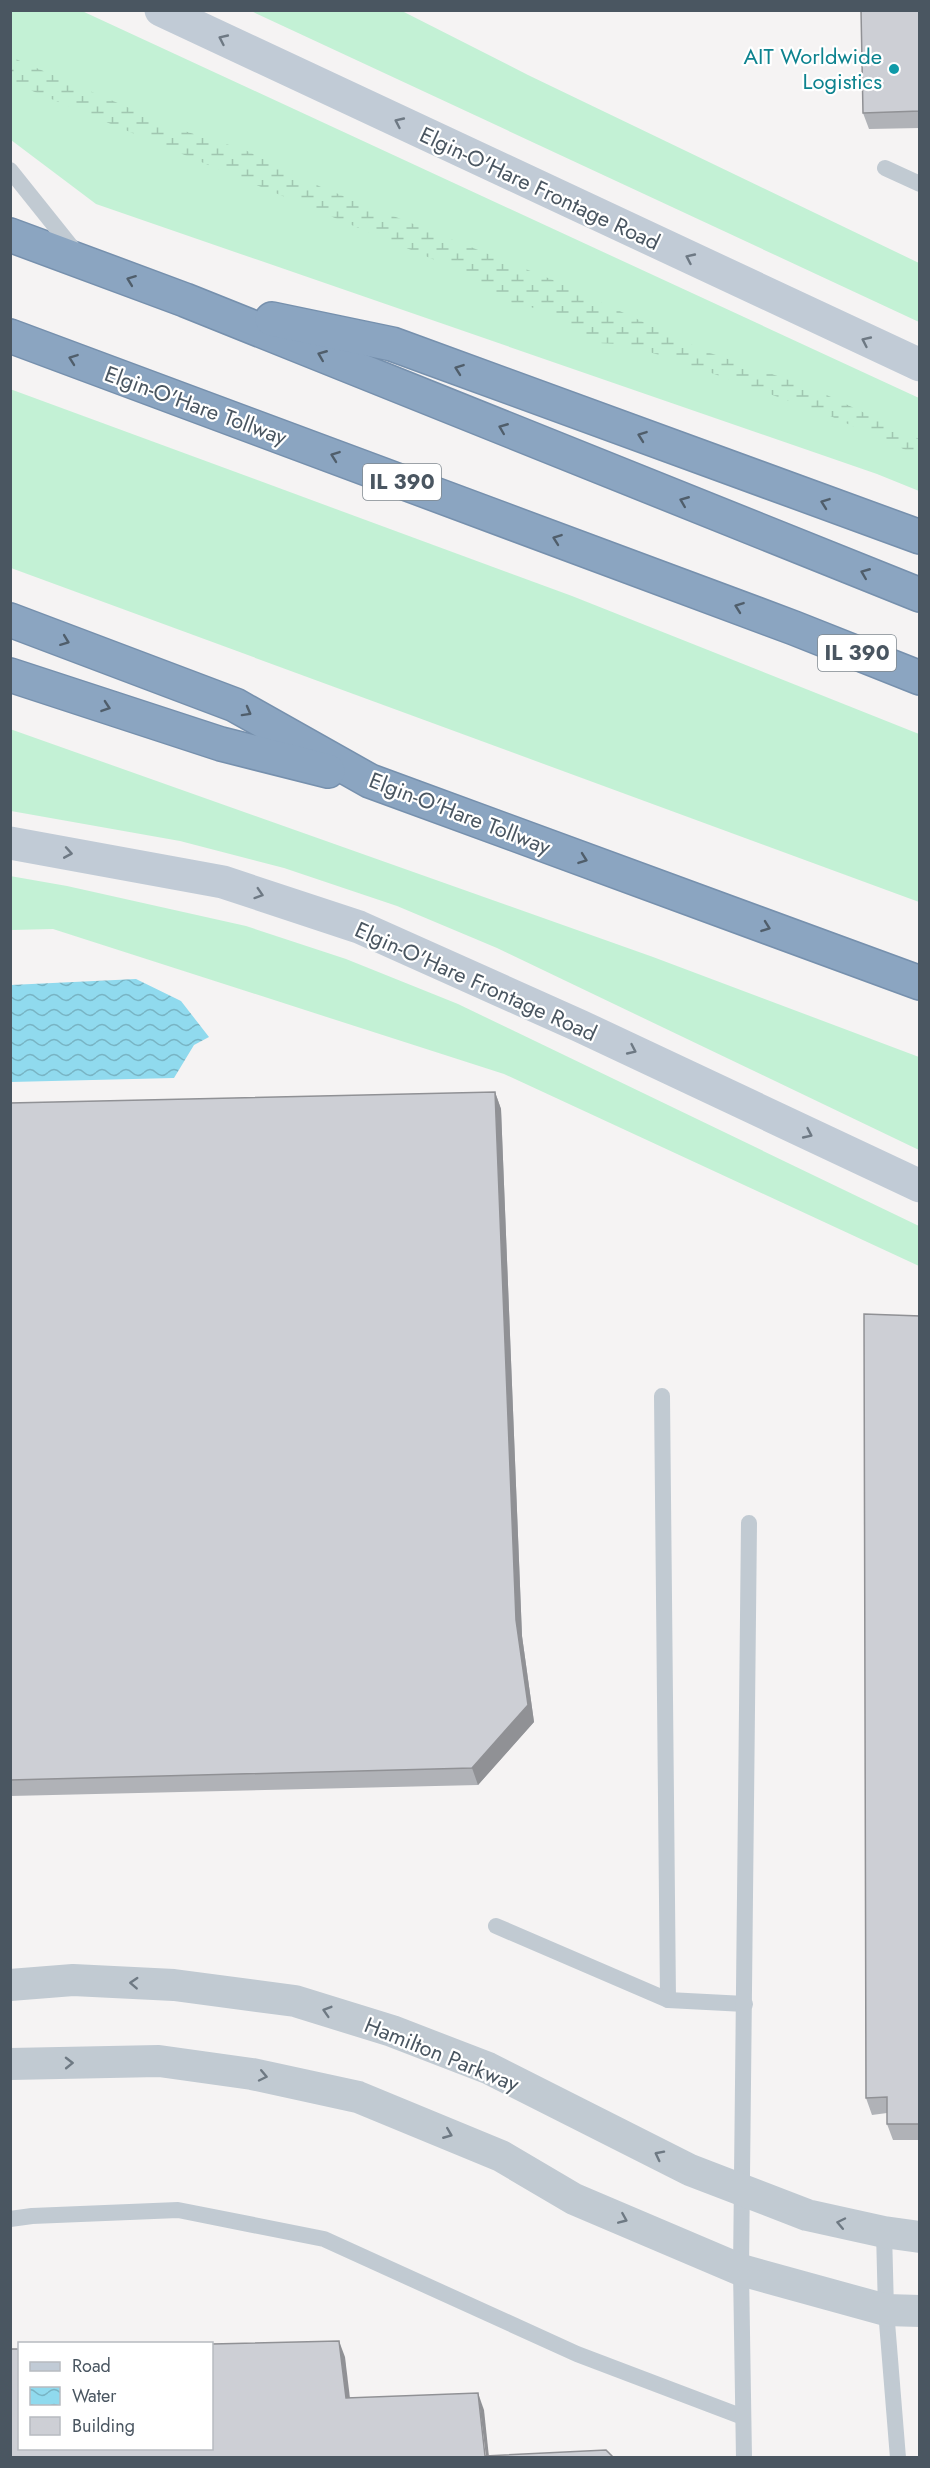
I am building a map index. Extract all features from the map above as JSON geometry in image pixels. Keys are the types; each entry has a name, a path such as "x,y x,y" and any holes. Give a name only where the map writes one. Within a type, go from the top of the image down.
{"highway":[{"path":"10,235 185,300 920,595"},
{"path":"185,300 392,344 920,537"},
{"name":"Elgin-O'Hare Tollway","path":"10,336 794,628 920,678"},
{"name":"Elgin-O'Hare Tollway","path":"10,620 235,705 370,781 920,983"},
{"path":"10,675 220,744 370,781"}],"main road":[{"name":"Elgin-O'Hare Frontage Road","path":"161,10 920,365"},
{"name":"Elgin-O'Hare Frontage Road","path":"10,843 223,882 359,927 580,1026 920,1186"}],"street":[{"name":"Hamilton Parkway","path":"10,1985 73,1980 174,1985 295,2001 392,2031 488,2068 690,2170 807,2215 884,2232 920,2237"},
{"path":"10,2064 159,2061 252,2074 358,2097 501,2156 574,2199 741,2270 886,2310 920,2311"}],"lane":[{"path":"885,168 920,184"},
{"path":"10,170 85,262"},
{"path":"662,1396 668,2000"},
{"path":"744,2457 741,2270 748,1523"},
{"path":"496,1926 668,2000 745,2004"},
{"path":"10,2219 32,2216 178,2210 324,2239 577,2354 743,2417"},
{"path":"884,2232 886,2310 898,2457"}],"green space":[{"path":"11,11 82,11 919,398 919,491 877,474 96,204 11,140"},
{"path":"251,11 402,11 528,75 919,263 919,322"},
{"path":"11,57 178,129 245,150 321,187 553,280 710,353 810,387 919,439 919,456 828,415 670,358 621,344 597,343 580,337 540,309 513,304 473,276 11,82"},
{"path":"10,389 572,596 919,734 919,902 11,568"},
{"path":"10,729 653,957 919,1057 919,1150 497,948 397,906 284,868 180,841 11,811"},
{"path":"10,876 67,886 246,926 346,959 458,1004 919,1226 919,1266 504,1074 53,929 11,930"}],"water":[{"path":"136,979 181,1001 209,1037 194,1045 174,1078 11,1082 11,985"}],"building":[{"name":"AIT Worldwide Logistics","path":"861,10 920,10 920,111 863,113"},
{"path":"495,1092 516,1620 528,1705 472,1768 10,1780 10,1103"},
{"path":"864,1314 920,1316 920,2124 887,2124 887,2097 866,2098"},
{"path":"339,2341 346,2398 478,2393 485,2456 606,2450 613,2457 10,2457 10,2349 18,2349 18,2450 213,2450 213,2344"}],"place":[{"name":"AIT Worldwide Logistics","path":"894,69"}]}
